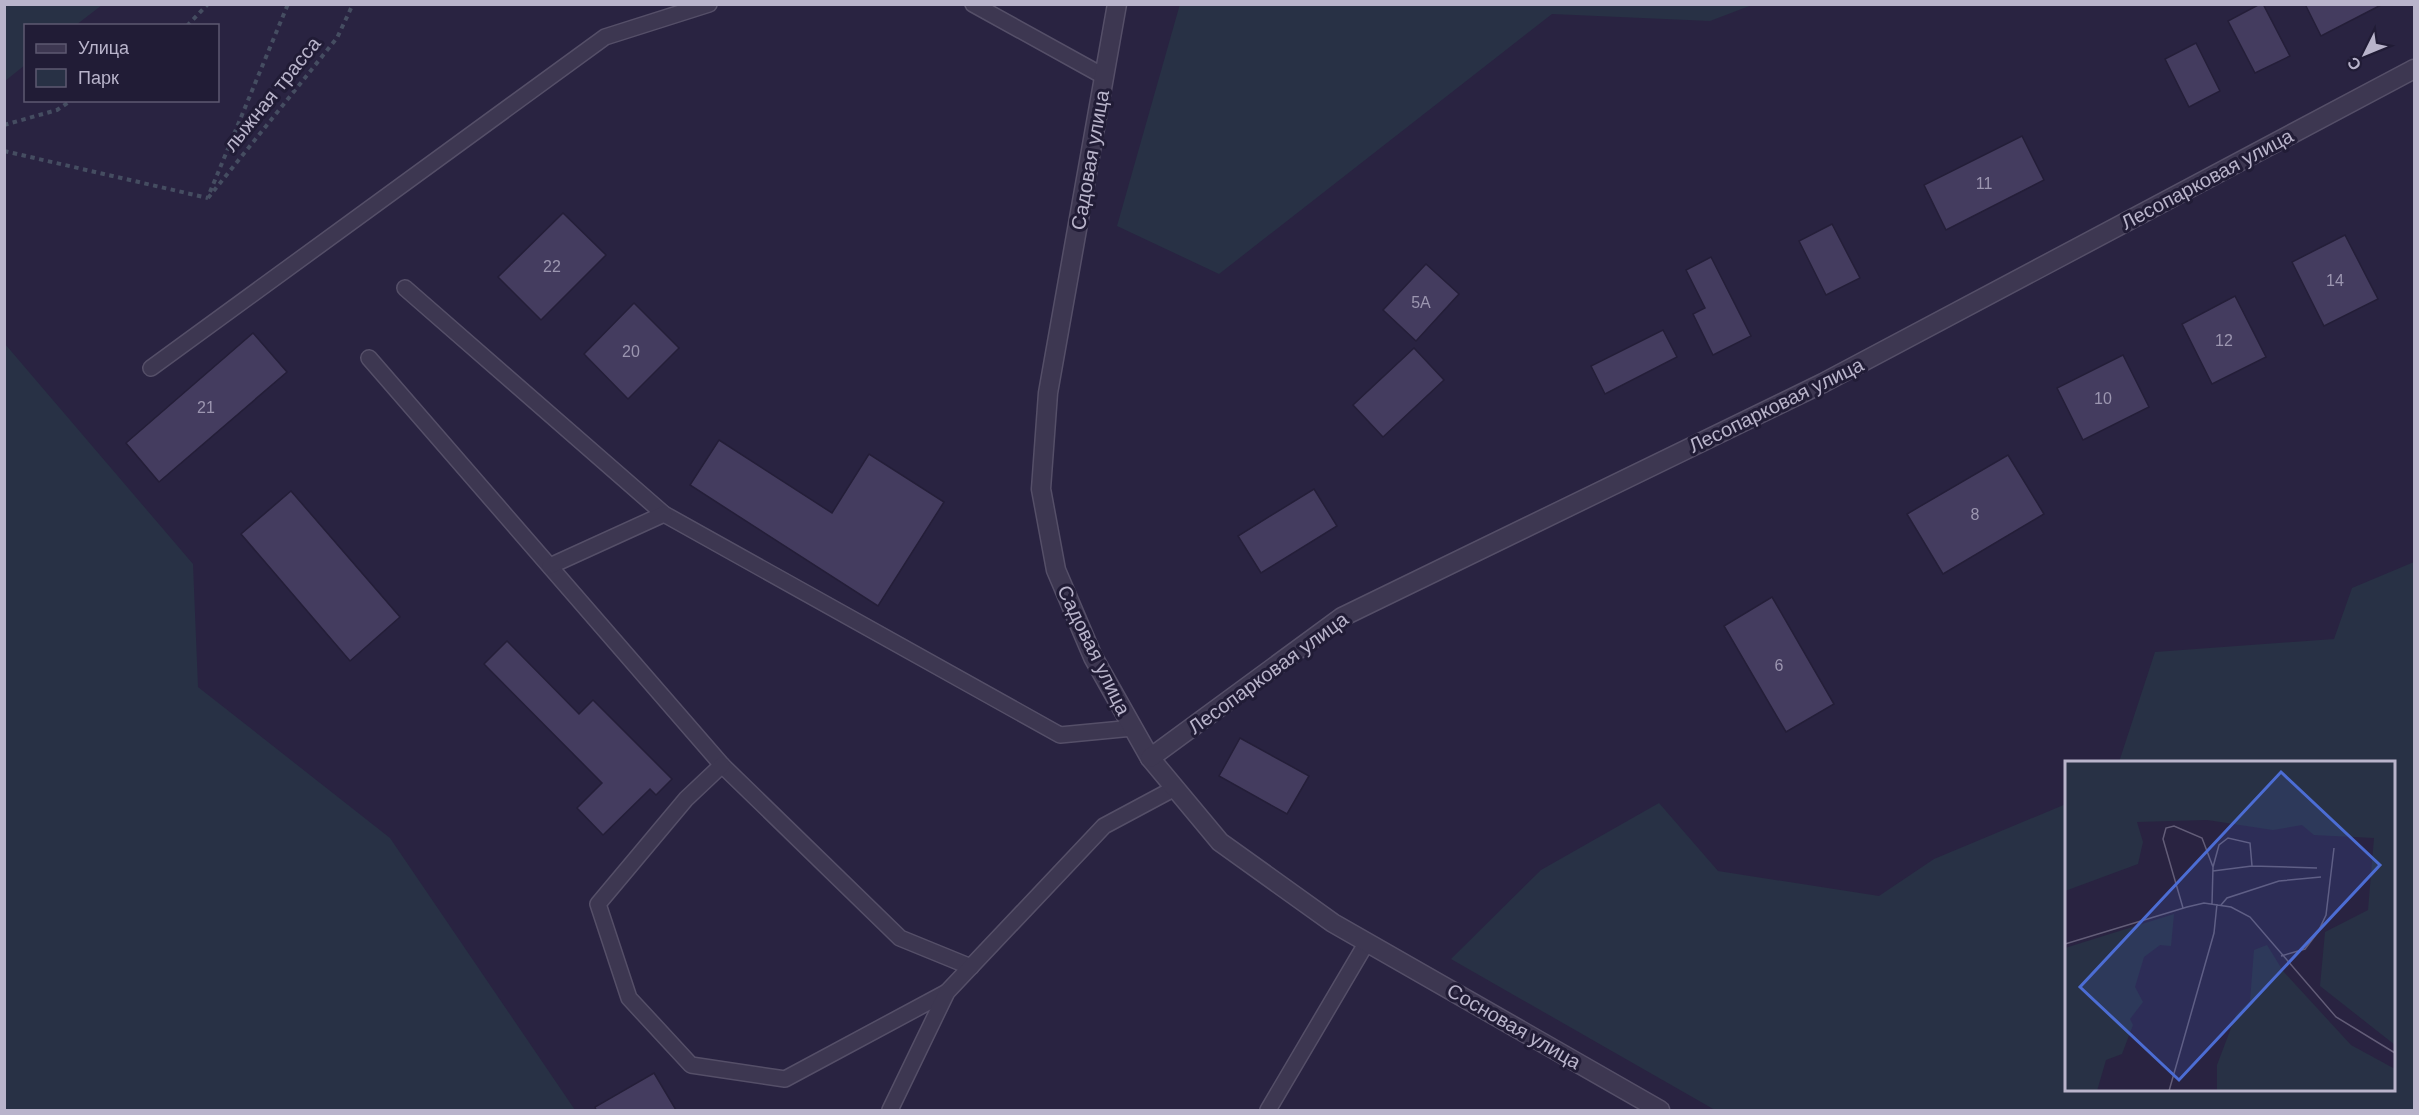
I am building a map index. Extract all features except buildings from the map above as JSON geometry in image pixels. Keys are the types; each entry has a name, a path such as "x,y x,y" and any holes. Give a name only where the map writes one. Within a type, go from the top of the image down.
{"street":[{"name":"Садовая улица","path":"1118,4 1048,393 1041,489 1056,570 1093,657 1150,758 1220,842 1333,923 1367,942"},
{"name":"Лесопарковая улица","path":"1150,758 1342,617 1823,383 2415,69"},
{"name":"Сосновая улица","path":"1367,942 1660,1110"}],"lane":[{"path":"152,368 605,37 709,4"},
{"path":"973,4 1105,77"},
{"path":"405,288 664,514 1060,735 1133,728"},
{"path":"369,358 722,765 900,938 972,967"},
{"path":"550,566 664,514"},
{"path":"722,765 686,799 598,904 628,998 691,1065 785,1079 947,992 1104,826 1175,788"},
{"path":"1268,1110 1367,942"},
{"path":"890,1110 947,992"}],"path":[{"path":"189,24 208,4"},
{"name":"лыжная трасса","path":"208,198 288,4"},
{"name":"лыжная трасса","path":"208,198 337,38 353,4"},
{"path":"4,125 57,110 69,102"},
{"path":"4,151 208,198"}],"green space":[{"path":"5,4 102,4 77,24 24,24 24,66 5,81"},
{"path":"1180,4 1752,5 1710,21 1552,14 1219,274 1117,226"},
{"path":"5,344 193,564 198,687 390,838 575,1110 5,1110"},
{"path":"2414,562 2414,1110 1715,1110 1451,959 1541,870 1659,803 1718,871 1879,896 1934,859 2065,804 2065,1091 2395,1091 2395,761 2119,761 2155,652 2334,639 2352,588"}]}
